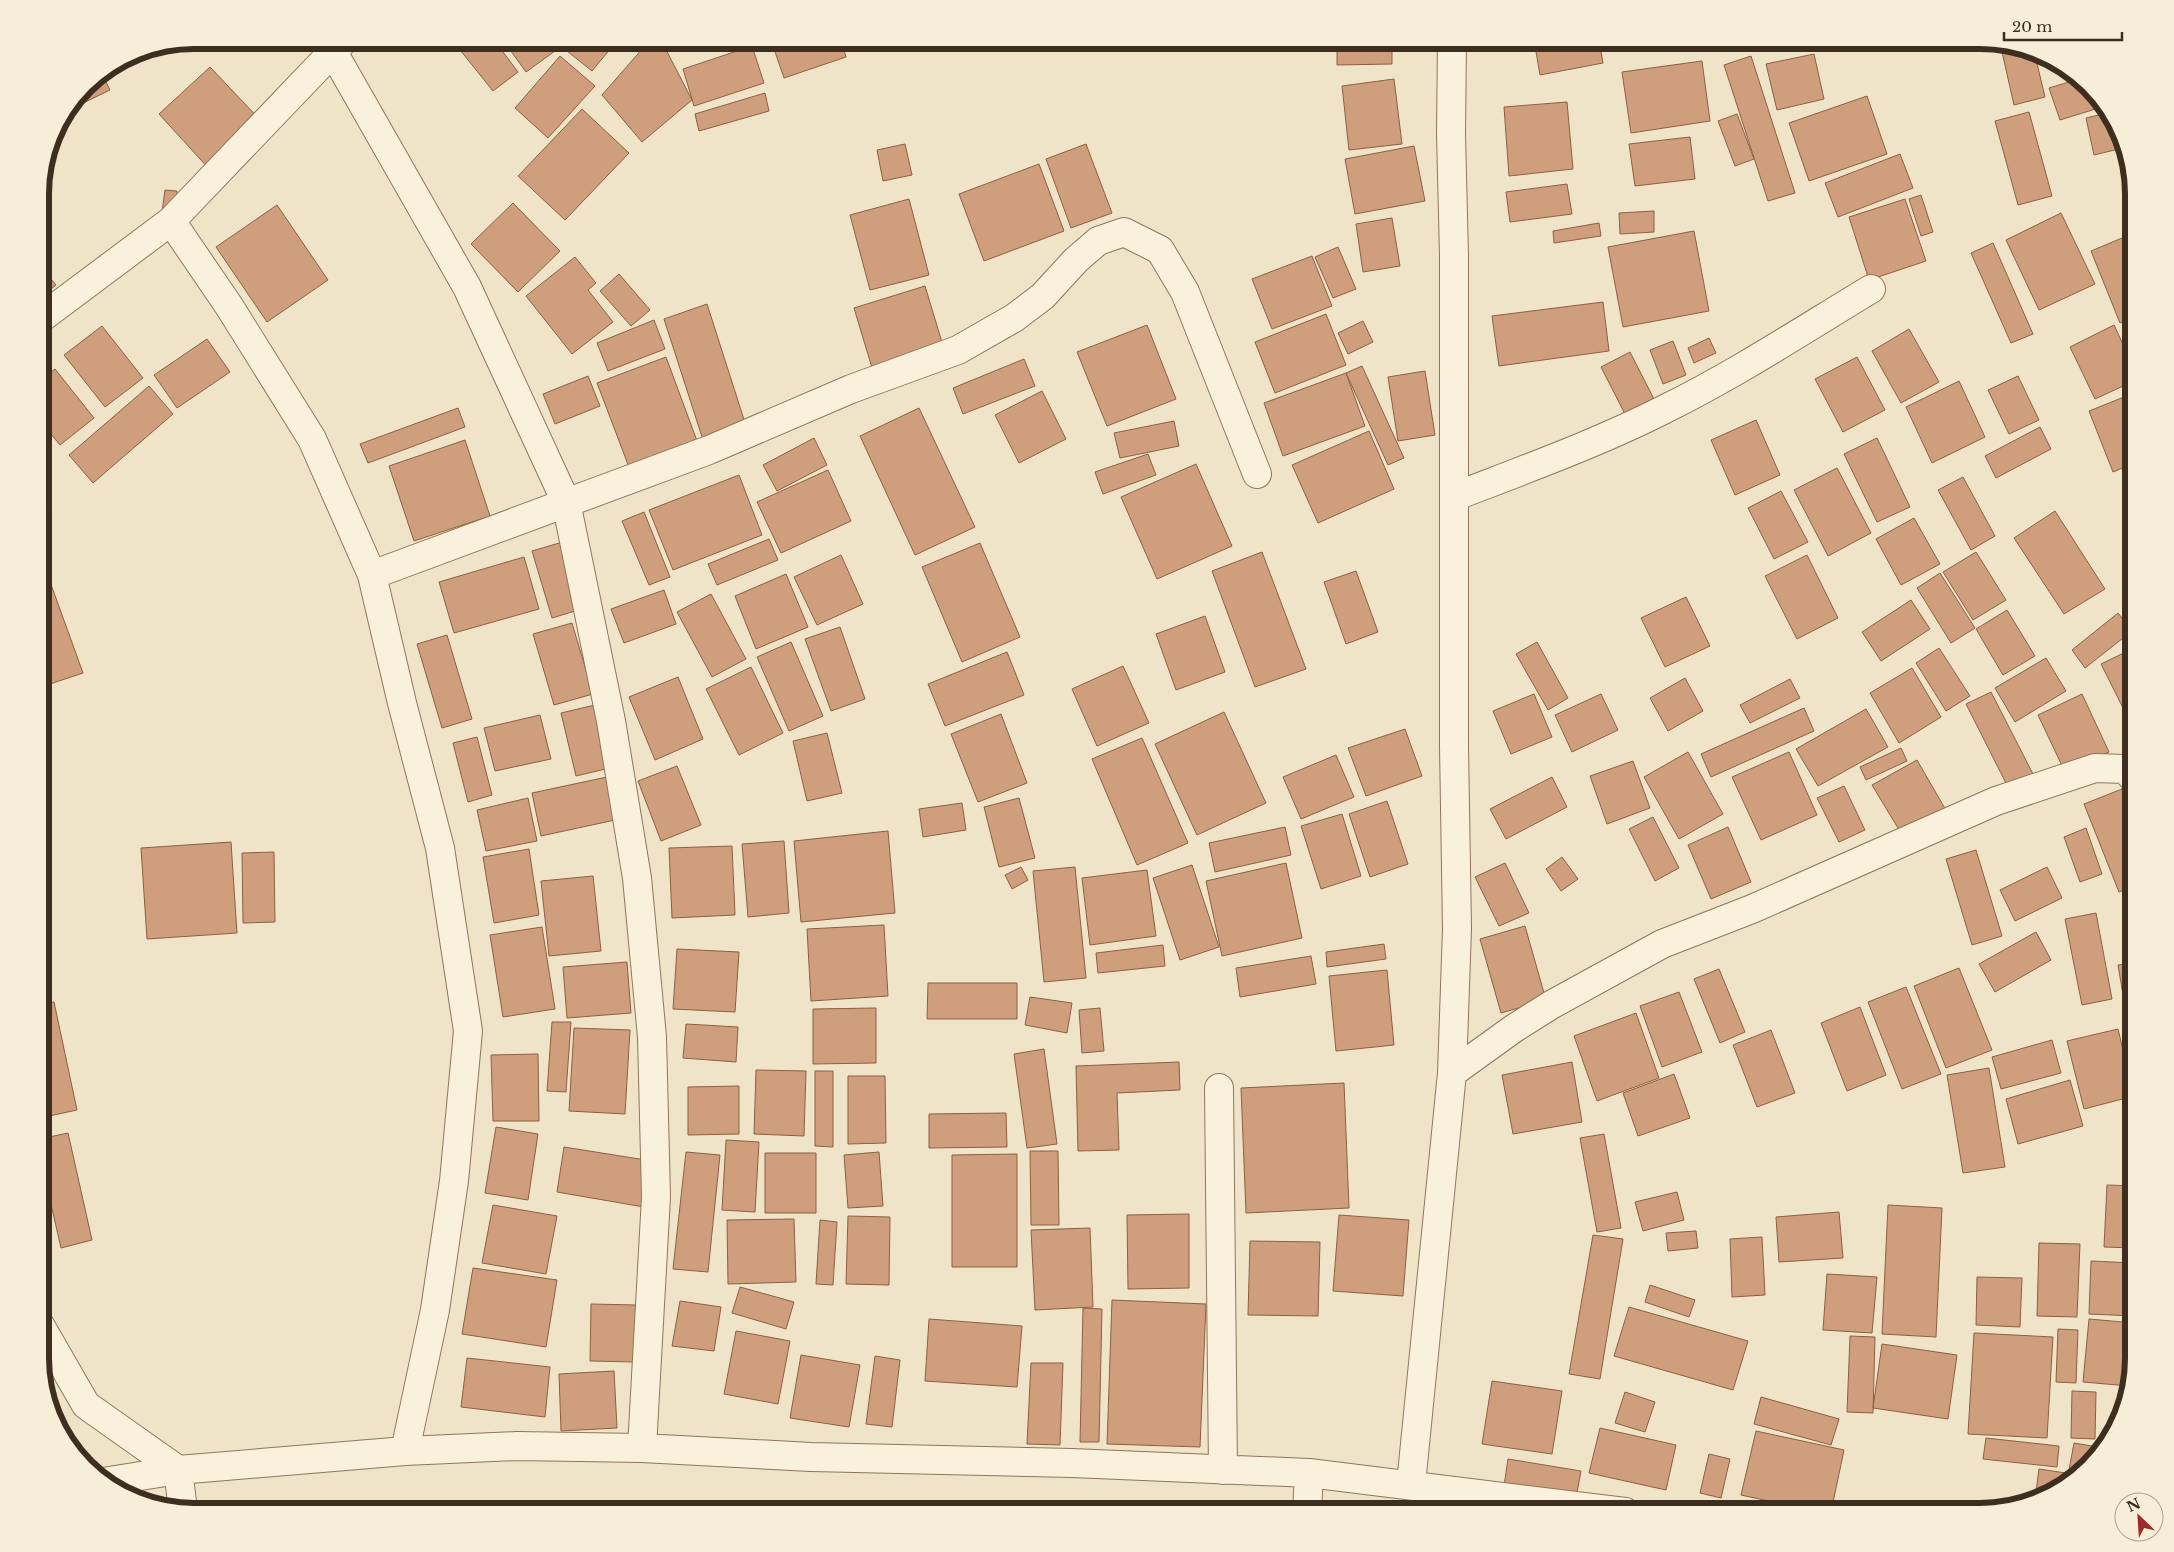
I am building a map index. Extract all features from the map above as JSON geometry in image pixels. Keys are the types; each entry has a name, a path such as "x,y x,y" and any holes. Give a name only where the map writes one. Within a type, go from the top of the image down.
{"street":[{"path":"49,312 171,221 336,49"},
{"path":"341,49 467,287 566,502 611,721 638,878 652,1036 656,1197 642,1448"},
{"path":"1410,1484 1452,1073 1457,929 1454,746 1456,496 1451,134 1452,49"},
{"path":"171,221 229,306 312,439 372,575 402,704 440,848 468,1031 454,1181 437,1301 405,1451"},
{"path":"372,575 709,450 851,389 958,350 1014,318 1043,296 1076,260 1098,241 1124,232 1160,250 1185,292 1257,474"},
{"path":"1456,496 1568,452 1665,409 1755,359 1871,289"},
{"path":"1452,1073 1551,1004 1662,944 1752,909 1996,801 2095,768 2125,770"},
{"path":"1220,1088 1223,1470"},
{"path":"49,1341 86,1405 178,1470 182,1502"},
{"path":"116,1480 178,1470 405,1451 517,1446 642,1448 811,1456 1072,1463 1309,1473 1555,1503"},
{"path":"1307,1503 1309,1473"}],"building":[{"path":"459,49 501,49 518,72 493,91"},
{"path":"509,49 558,49 526,72"},
{"path":"569,49 610,49 592,71 567,51"},
{"path":"642,49 666,49 692,100 642,142 602,95"},
{"path":"743,49 753,49 764,83 694,106 683,69"},
{"path":"774,49 844,49 846,57 784,78"},
{"path":"1337,49 1392,49 1392,64 1337,65"},
{"path":"1536,49 1601,49 1603,63 1540,75"},
{"path":"2002,51 2027,56 2036,61 2045,97 2014,105"},
{"path":"1814,54 1824,99 1777,110 1766,64"},
{"path":"560,56 595,86 548,138 515,108"},
{"path":"1751,56 1795,193 1768,201 1724,65"},
{"path":"1702,61 1710,121 1631,133 1622,72"},
{"path":"210,67 263,123 211,171 159,114"},
{"path":"1394,79 1402,144 1349,150 1342,86"},
{"path":"105,80 110,90 80,105 91,91"},
{"path":"2071,81 2083,91 2097,109 2060,120 2049,88"},
{"path":"765,93 769,111 699,131 695,114"},
{"path":"1867,96 1887,154 1809,181 1789,123"},
{"path":"1567,102 1573,169 1509,176 1504,107"},
{"path":"582,109 629,153 565,220 518,176"},
{"path":"2029,112 2052,196 2018,205 1995,121"},
{"path":"1737,114 1754,159 1735,166 1718,121"},
{"path":"2101,114 2118,149 2094,155 2086,118"},
{"path":"1690,137 1695,179 1635,186 1629,144"},
{"path":"905,144 912,175 883,181 877,150"},
{"path":"1086,144 1112,213 1071,228 1046,159"},
{"path":"1414,146 1425,201 1355,214 1345,159"},
{"path":"1900,154 1913,188 1838,217 1825,183"},
{"path":"1039,164 1064,231 984,261 959,194"},
{"path":"1567,184 1572,214 1510,222 1506,192"},
{"path":"165,190 177,191 175,213 162,212"},
{"path":"1921,195 1933,232 1921,236 1909,199"},
{"path":"909,199 929,275 870,290 850,215"},
{"path":"1905,199 1926,261 1869,280 1849,217"},
{"path":"513,203 560,251 518,292 471,244"},
{"path":"277,205 328,280 267,322 216,247"},
{"path":"1654,211 1654,232 1620,234 1619,213"},
{"path":"2061,213 2095,284 2039,310 2006,240"},
{"path":"1392,218 1400,266 1363,272 1356,224"},
{"path":"1599,223 1601,236 1554,243 1553,231"},
{"path":"1694,231 1709,311 1623,327 1608,247"},
{"path":"2125,237 2125,321 2120,323 2091,251"},
{"path":"1993,243 2033,334 2011,343 1971,253"},
{"path":"1338,247 1356,289 1333,298 1315,257"},
{"path":"1312,256 1332,306 1272,329 1252,279"},
{"path":"575,257 596,283 588,290 613,322 572,354 526,296"},
{"path":"619,274 650,310 631,326 600,291"},
{"path":"49,277 56,285 49,291"},
{"path":"925,286 944,349 873,371 854,308"},
{"path":"1603,302 1609,351 1499,366 1492,316"},
{"path":"707,304 747,429 704,443 664,319"},
{"path":"1326,314 1346,365 1275,393 1255,342"},
{"path":"654,320 665,349 608,371 597,343"},
{"path":"1363,321 1373,342 1348,354 1338,333"},
{"path":"1147,325 1176,399 1107,426 1077,352"},
{"path":"2114,325 2125,349 2125,385 2095,399 2070,347"},
{"path":"102,326 143,378 105,407 64,355"},
{"path":"1909,329 1939,382 1901,403 1872,351"},
{"path":"1709,338 1716,353 1694,363 1688,348"},
{"path":"207,339 230,372 177,408 154,375"},
{"path":"1673,341 1686,375 1663,384 1650,350"},
{"path":"1630,352 1656,403 1627,418 1601,367"},
{"path":"666,357 700,449 632,475 597,383"},
{"path":"1857,357 1885,410 1843,432 1815,379"},
{"path":"1024,359 1035,386 963,414 953,388"},
{"path":"1362,366 1404,458 1388,465 1346,373"},
{"path":"55,369 94,418 60,445 49,432 49,373"},
{"path":"1425,371 1435,435 1398,441 1388,377"},
{"path":"1346,373 1365,426 1283,456 1264,403"},
{"path":"588,376 600,406 555,424 543,394"},
{"path":"2018,376 2039,420 2009,434 1988,390"},
{"path":"1959,381 1985,437 1932,463 1906,407"},
{"path":"149,386 173,414 93,483 69,455"},
{"path":"1042,391 1066,439 1019,463 995,415"},
{"path":"2125,397 2125,467 2113,472 2089,411"},
{"path":"458,408 465,427 368,463 360,444"},
{"path":"919,408 975,527 915,555 860,436"},
{"path":"1756,420 1780,475 1735,495 1711,440"},
{"path":"1174,421 1179,446 1120,458 1114,433"},
{"path":"2040,427 2051,449 1996,478 1985,456"},
{"path":"1369,431 1394,489 1318,523 1292,465"},
{"path":"814,438 827,465 777,491 763,465"},
{"path":"1877,438 1910,507 1877,522 1844,454"},
{"path":"465,440 490,516 414,541 389,466"},
{"path":"1148,454 1156,475 1103,494 1095,472"},
{"path":"1196,464 1232,546 1157,579 1121,497"},
{"path":"1837,468 1871,533 1828,556 1794,490"},
{"path":"828,470 851,521 781,553 757,502"},
{"path":"739,475 762,535 673,570 649,510"},
{"path":"1963,477 1995,536 1971,550 1938,490"},
{"path":"1781,491 1808,542 1774,559 1748,508"},
{"path":"2055,511 2105,589 2064,614 2014,538"},
{"path":"644,512 670,577 649,585 622,521"},
{"path":"1914,518 1940,564 1901,585 1876,539"},
{"path":"769,539 778,560 717,585 708,564"},
{"path":"566,541 585,608 552,618 532,551"},
{"path":"980,543 1020,637 962,662 922,567"},
{"path":"1262,552 1306,669 1255,687 1212,571"},
{"path":"1976,552 2006,600 1973,620 1943,572"},
{"path":"841,555 863,604 817,625 794,577"},
{"path":"1807,555 1838,618 1797,639 1765,576"},
{"path":"524,557 539,609 454,633 439,582"},
{"path":"1356,571 1378,632 1346,644 1324,582"},
{"path":"1940,573 1975,628 1951,643 1917,588"},
{"path":"786,574 808,627 756,649 735,596"},
{"path":"49,579 83,673 49,684"},
{"path":"664,590 676,624 624,643 611,609"},
{"path":"711,594 746,659 712,677 677,612"},
{"path":"1686,597 1710,646 1665,667 1641,618"},
{"path":"1911,600 1930,629 1881,661 1862,632"},
{"path":"2007,610 2035,656 2003,675 1976,629"},
{"path":"2118,613 2125,622 2125,637 2085,668 2072,650"},
{"path":"1205,616 1225,672 1176,690 1156,634"},
{"path":"572,623 593,694 554,705 533,634"},
{"path":"840,627 865,699 831,711 805,639"},
{"path":"447,635 472,719 442,728 417,644"},
{"path":"791,642 823,716 789,731 757,657"},
{"path":"1537,642 1568,698 1548,710 1516,654"},
{"path":"1939,648 1970,696 1946,711 1916,663"},
{"path":"1007,652 1024,695 945,726 928,684"},
{"path":"2125,652 2125,712 2101,664"},
{"path":"2046,658 2066,691 2015,722 1995,688"},
{"path":"1123,666 1149,723 1097,746 1072,689"},
{"path":"751,667 783,733 739,755 706,689"},
{"path":"1912,668 1941,717 1899,743 1870,693"},
{"path":"678,677 703,739 655,760 629,697"},
{"path":"1685,678 1703,711 1668,731 1650,698"},
{"path":"1790,679 1800,698 1750,723 1740,705"},
{"path":"1991,692 2033,774 2008,787 1966,704"},
{"path":"1534,694 1552,737 1511,754 1493,711"},
{"path":"1601,694 1618,730 1572,752 1555,715"},
{"path":"2082,694 2109,752 2065,772 2038,715"},
{"path":"599,704 614,767 576,776 561,713"},
{"path":"1804,708 1814,731 1711,777 1701,754"},
{"path":"1866,709 1888,747 1818,786 1796,749"},
{"path":"1224,712 1266,803 1197,835 1155,744"},
{"path":"1001,714 1027,783 978,802 951,734"},
{"path":"540,715 551,759 495,771 484,728"},
{"path":"1405,729 1422,776 1366,796 1348,748"},
{"path":"827,733 842,793 807,801 793,741"},
{"path":"477,737 492,795 468,802 453,743"},
{"path":"1142,738 1188,843 1137,865 1092,759"},
{"path":"1901,748 1907,761 1866,780 1860,767"},
{"path":"1688,752 1723,814 1679,839 1644,777"},
{"path":"1789,752 1817,815 1761,840 1732,777"},
{"path":"1336,755 1354,797 1301,819 1283,777"},
{"path":"1917,760 1947,812 1904,838 1872,785"},
{"path":"1633,761 1650,808 1607,824 1590,776"},
{"path":"677,766 701,825 661,841 638,781"},
{"path":"607,777 615,820 541,836 532,793"},
{"path":"1552,777 1567,807 1506,839 1490,809"},
{"path":"1844,786 1865,830 1839,842 1817,798"},
{"path":"2122,789 2125,796 2125,890 2119,892 2084,804"},
{"path":"528,798 537,841 486,851 477,810"},
{"path":"1019,798 1035,858 999,867 984,807"},
{"path":"1387,801 1408,864 1370,877 1349,814"},
{"path":"962,803 966,830 923,837 919,809"},
{"path":"1342,814 1361,876 1321,889 1301,826"},
{"path":"1653,817 1679,868 1655,881 1629,829"},
{"path":"1285,827 1291,855 1215,872 1209,843"},
{"path":"1728,827 1751,882 1711,899 1688,845"},
{"path":"2086,828 2102,874 2080,882 2064,837"},
{"path":"888,831 895,913 801,922 794,841"},
{"path":"784,841 789,913 748,917 742,844"},
{"path":"231,842 237,933 147,939 141,848"},
{"path":"732,846 735,915 672,918 669,848"},
{"path":"529,849 539,915 494,923 483,857"},
{"path":"1976,850 2002,936 1972,945 1946,859"},
{"path":"274,852 275,922 243,923 242,853"},
{"path":"1562,857 1578,879 1561,891 1546,869"},
{"path":"1286,863 1302,938 1222,956 1206,881"},
{"path":"1505,863 1529,913 1499,926 1475,877"},
{"path":"1192,865 1219,947 1180,960 1153,878"},
{"path":"1021,867 1028,880 1012,889 1005,875"},
{"path":"1075,867 1086,978 1044,982 1033,871"},
{"path":"2047,867 2062,898 2015,921 2000,890"},
{"path":"1147,870 1156,936 1090,945 1082,878"},
{"path":"593,876 601,951 549,956 541,881"},
{"path":"2096,913 2112,999 2082,1005 2065,919"},
{"path":"884,925 888,996 811,1001 807,929"},
{"path":"1525,926 1546,1000 1501,1013 1480,939"},
{"path":"542,927 555,1009 503,1017 490,935"},
{"path":"2036,932 2051,960 1995,992 1979,964"},
{"path":"1384,944 1386,959 1327,967 1326,952"},
{"path":"1163,945 1165,966 1098,973 1096,953"},
{"path":"677,949 739,952 735,1012 673,1009"},
{"path":"1311,956 1316,984 1240,997 1236,968"},
{"path":"627,962 631,1013 567,1018 563,967"},
{"path":"2125,964 2125,1007 2118,965"},
{"path":"1959,968 1992,1050 1946,1068 1914,986"},
{"path":"1719,969 1745,1032 1720,1043 1694,979"},
{"path":"1387,970 1394,1045 1336,1051 1329,976"},
{"path":"928,983 1017,983 1017,1019 927,1019"},
{"path":"1906,987 1941,1074 1902,1089 1868,1002"},
{"path":"1679,992 1702,1052 1662,1067 1640,1006"},
{"path":"1030,997 1072,1003 1067,1033 1025,1025"},
{"path":"54,1002 77,1110 49,1116 49,1003"},
{"path":"1860,1007 1886,1075 1847,1091 1821,1023"},
{"path":"876,1008 876,1063 813,1064 813,1009"},
{"path":"1100,1008 1104,1051 1082,1053 1079,1010"},
{"path":"1636,1013 1659,1078 1597,1101 1574,1036"},
{"path":"552,1022 571,1022 566,1092 547,1091"},
{"path":"686,1024 738,1027 736,1062 683,1058"},
{"path":"574,1028 630,1030 625,1114 569,1111"},
{"path":"2118,1029 2125,1058 2125,1098 2084,1109 2067,1041"},
{"path":"1771,1030 1795,1093 1757,1107 1733,1045"},
{"path":"2052,1040 2061,1073 2001,1089 1992,1057"},
{"path":"1044,1049 1057,1144 1027,1148 1014,1054"},
{"path":"538,1054 539,1121 493,1121 491,1055"},
{"path":"1179,1062 1180,1090 1117,1093 1119,1150 1078,1151 1076,1066"},
{"path":"1572,1062 1582,1122 1513,1134 1502,1075"},
{"path":"1989,1068 2005,1167 1963,1173 1947,1075"},
{"path":"756,1070 806,1071 804,1136 754,1134"},
{"path":"815,1071 833,1071 833,1147 815,1146"},
{"path":"1674,1074 1690,1118 1638,1136 1623,1093"},
{"path":"848,1076 885,1076 886,1143 848,1144"},
{"path":"2070,1080 2083,1126 2018,1144 2006,1099"},
{"path":"1344,1083 1349,1208 1246,1213 1241,1088"},
{"path":"739,1086 739,1134 688,1135 688,1087"},
{"path":"1006,1113 1007,1147 929,1148 929,1114"},
{"path":"496,1127 538,1134 528,1200 485,1193"},
{"path":"68,1133 92,1240 61,1248 49,1195 49,1137"},
{"path":"1604,1134 1621,1228 1597,1232 1580,1138"},
{"path":"726,1140 759,1142 755,1212 722,1210"},
{"path":"564,1147 652,1161 644,1207 557,1192"},
{"path":"1030,1151 1058,1151 1059,1225 1031,1225"},
{"path":"686,1152 720,1155 708,1272 673,1269"},
{"path":"879,1152 883,1206 848,1208 844,1155"},
{"path":"765,1153 816,1153 816,1213 765,1213"},
{"path":"1017,1154 1017,1267 952,1267 952,1155"},
{"path":"2107,1185 2125,1186 2125,1248 2104,1247"},
{"path":"1677,1192 1684,1220 1643,1231 1635,1202"},
{"path":"493,1205 557,1216 546,1274 482,1263"},
{"path":"1888,1205 1942,1208 1936,1337 1882,1334"},
{"path":"1839,1212 1843,1258 1779,1262 1776,1217"},
{"path":"1189,1214 1189,1288 1128,1289 1127,1215"},
{"path":"1339,1215 1409,1220 1403,1296 1333,1291"},
{"path":"848,1216 890,1217 889,1285 846,1284"},
{"path":"794,1219 796,1282 728,1284 727,1220"},
{"path":"820,1220 837,1222 833,1285 816,1284"},
{"path":"1090,1228 1093,1307 1035,1310 1031,1230"},
{"path":"1696,1231 1698,1248 1668,1251 1666,1233"},
{"path":"1593,1235 1623,1239 1600,1379 1569,1374"},
{"path":"1762,1237 1765,1295 1732,1297 1730,1239"},
{"path":"1250,1241 1320,1242 1318,1316 1248,1315"},
{"path":"2039,1243 2080,1244 2077,1317 2037,1316"},
{"path":"2091,1261 2125,1263 2125,1316 2089,1314"},
{"path":"473,1268 557,1280 546,1347 462,1334"},
{"path":"1827,1274 1877,1277 1872,1333 1823,1330"},
{"path":"1977,1277 2022,1278 2020,1327 1976,1325"},
{"path":"1650,1285 1695,1300 1689,1317 1645,1302"},
{"path":"740,1287 794,1302 786,1329 732,1313"},
{"path":"1112,1300 1206,1304 1200,1447 1107,1444"},
{"path":"680,1301 721,1307 714,1351 672,1346"},
{"path":"591,1304 636,1305 635,1362 590,1361"},
{"path":"1629,1307 1748,1341 1733,1390 1614,1356"},
{"path":"1083,1308 1102,1309 1099,1442 1080,1442"},
{"path":"929,1319 1022,1326 1017,1387 925,1381"},
{"path":"2089,1319 2125,1322 2125,1358 2122,1385 2083,1382"},
{"path":"2058,1329 2078,1330 2076,1383 2056,1382"},
{"path":"736,1331 790,1341 778,1404 724,1394"},
{"path":"1974,1333 2053,1337 2047,1438 1968,1434"},
{"path":"1850,1336 1875,1337 1873,1413 1847,1412"},
{"path":"1882,1344 1957,1355 1948,1419 1873,1408"},
{"path":"801,1355 860,1365 849,1427 790,1418"},
{"path":"875,1356 900,1360 892,1427 866,1424"},
{"path":"467,1358 550,1367 545,1417 461,1407"},
{"path":"1031,1363 1063,1363 1060,1445 1027,1444"},
{"path":"614,1371 617,1428 561,1431 559,1374"},
{"path":"1492,1381 1562,1391 1552,1454 1482,1444"},
{"path":"2072,1391 2096,1392 2095,1439 2071,1438"},
{"path":"1625,1392 1655,1402 1645,1432 1615,1423"},
{"path":"1761,1397 1839,1419 1831,1445 1754,1424"},
{"path":"1600,1428 1676,1445 1666,1490 1589,1473"},
{"path":"1756,1431 1844,1450 1833,1503 1778,1503 1741,1495"},
{"path":"1986,1438 2059,1446 2057,1467 1983,1459"},
{"path":"2074,1443 2095,1446 2083,1461 2071,1470 2069,1470"},
{"path":"1709,1454 1730,1459 1721,1498 1700,1493"},
{"path":"1508,1459 1581,1471 1576,1498 1504,1486"},
{"path":"2039,1469 2066,1473 2053,1484 2036,1492"}]}
